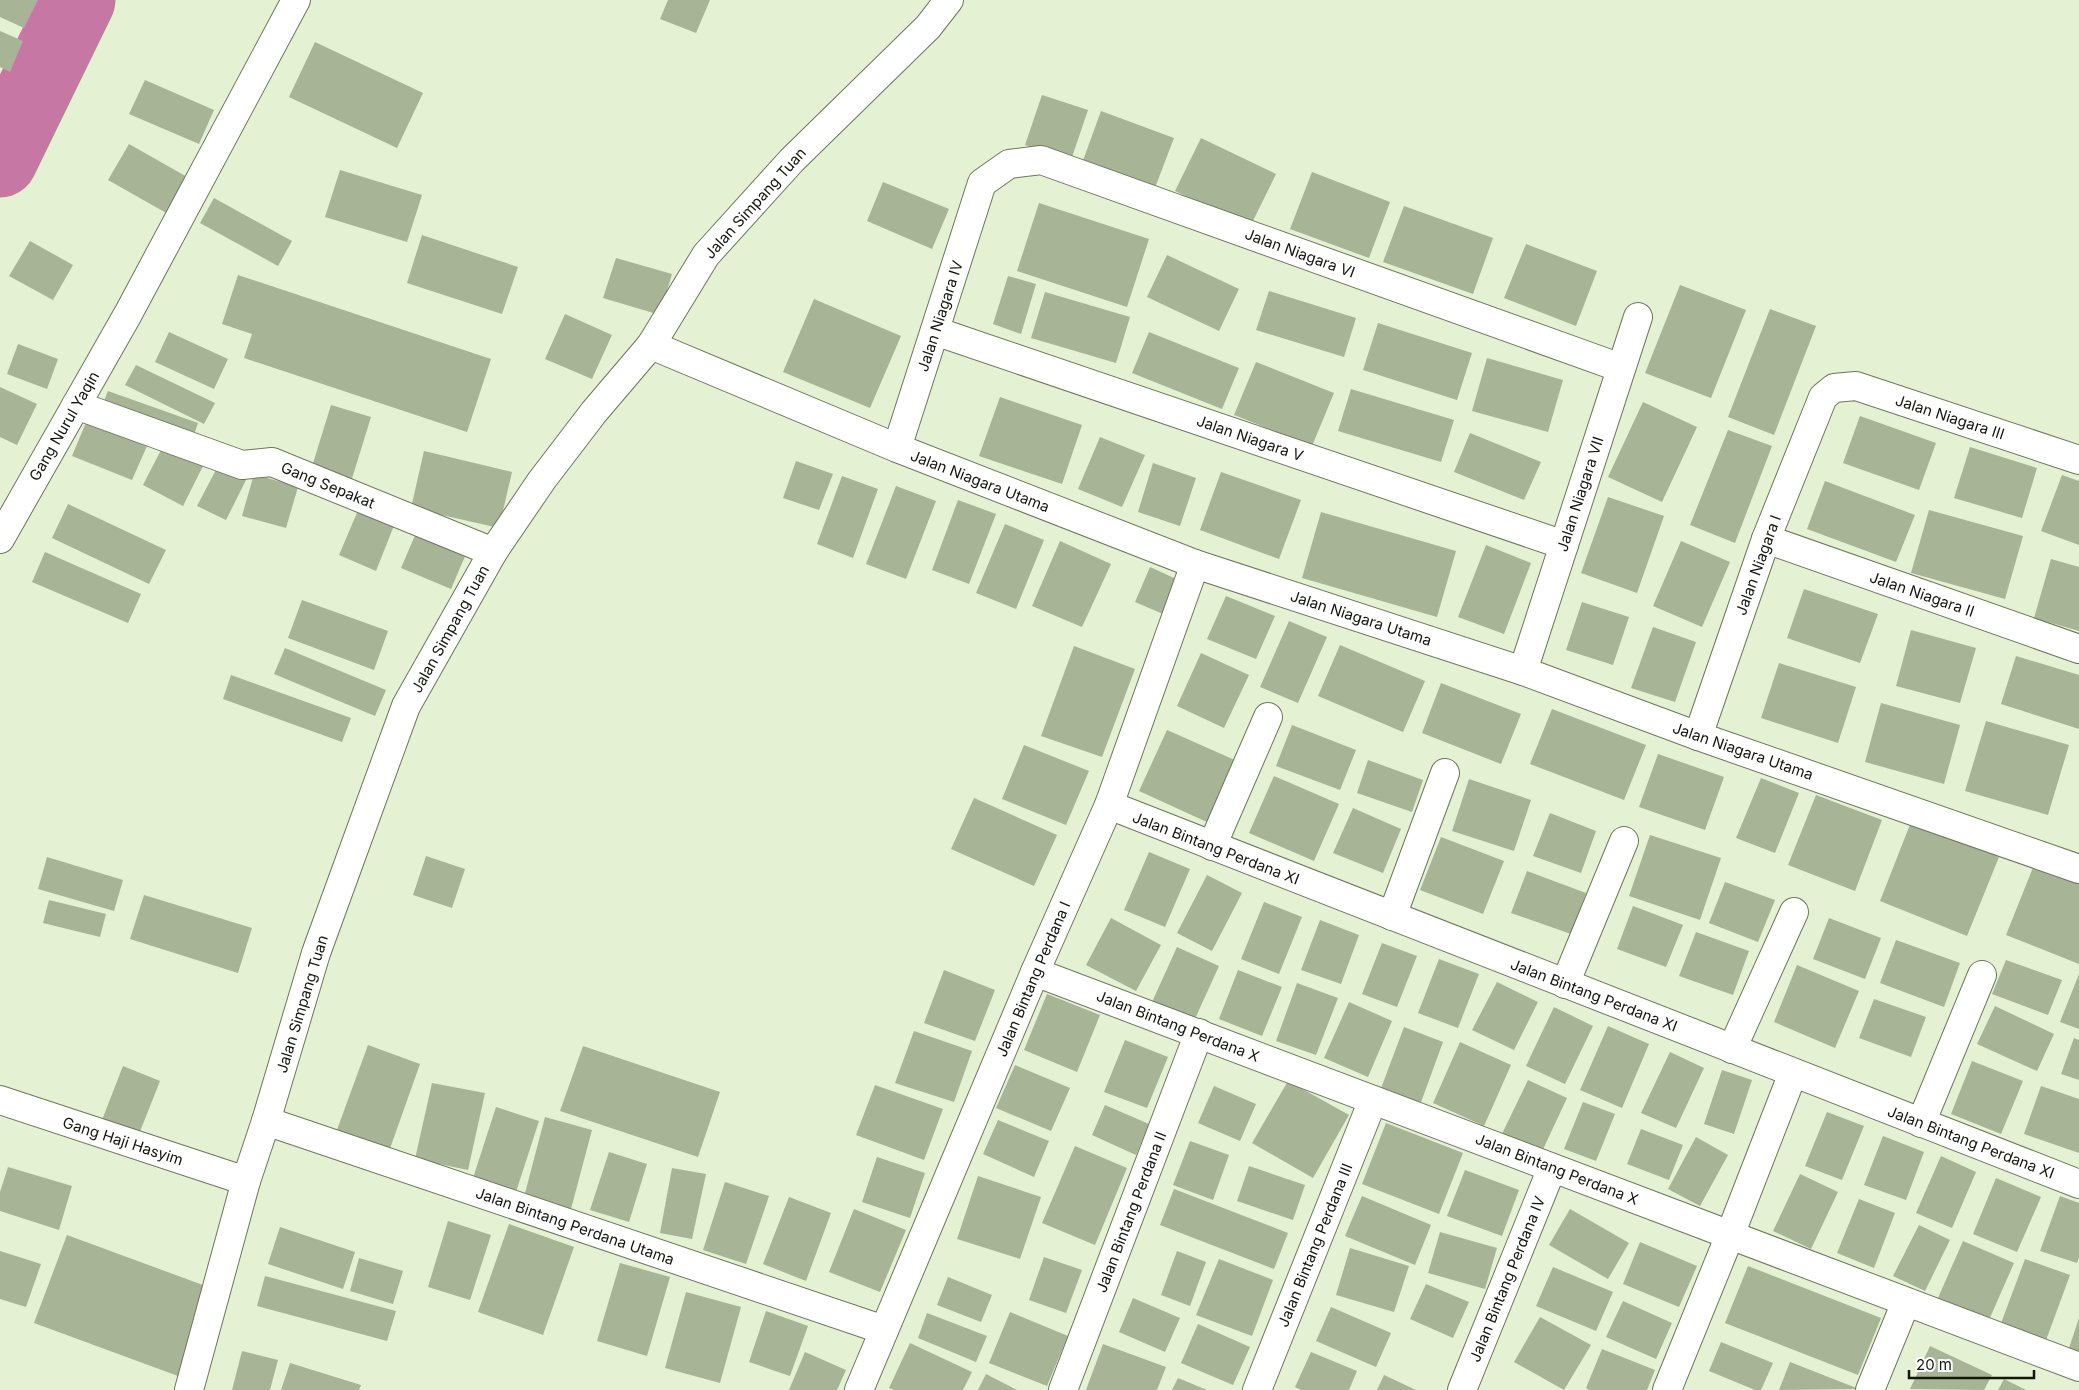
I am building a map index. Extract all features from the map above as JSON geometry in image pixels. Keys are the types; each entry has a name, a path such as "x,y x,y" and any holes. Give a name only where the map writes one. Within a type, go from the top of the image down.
{"street":[{"name":"Gang Nurul Yaqin","path":"0,539 128,314 296,0"},
{"name":"Jalan Simpang Tuan","path":"189,1390 246,1181 266,1121 316,953 406,706 493,552 542,480 594,412 651,345 706,255 792,160 928,27 949,0"},
{"name":"Jalan Niagara VI","path":"982,183 1009,164 1041,160 1621,368"},
{"name":"Jalan Niagara IV","path":"897,448 982,183"},
{"name":"Jalan Niagara VII","path":"1523,671 1638,317"},
{"name":"Jalan Niagara V","path":"935,331 1564,545"},
{"name":"Jalan Niagara Utama","path":"651,345 897,448 1195,564 1523,671 1698,736 2079,869"},
{"name":"Jalan Niagara III","path":"1823,397 1834,388 1856,386 2079,460"},
{"name":"Jalan Niagara I","path":"1698,736 1766,539 1823,397"},
{"name":"Gang Sepakat","path":"76,405 242,465 272,462 493,552"},
{"name":"Jalan Niagara II","path":"1766,539 2079,649"},
{"name":"Jalan Bintang Perdana I","path":"858,1390 1035,972 1108,805 1195,564"},
{"path":"1212,846 1268,717"},
{"path":"1392,916 1445,773"},
{"name":"Jalan Bintang Perdana XI","path":"1108,805 2079,1184"},
{"path":"1565,984 1624,841"},
{"path":"1732,1049 1794,912"},
{"name":"Jalan Bintang Perdana X","path":"1035,972 2079,1367"},
{"path":"1922,1123 1982,975"},
{"name":"Jalan Bintang Perdana II","path":"1062,1390 1199,1033"},
{"path":"1667,1390 1793,1073"},
{"name":"Gang Haji Hasyim","path":"0,1100 246,1181"},
{"name":"Jalan Bintang Perdana III","path":"1258,1390 1373,1100"},
{"name":"Jalan Bintang Perdana Utama","path":"266,1121 884,1330"},
{"name":"Jalan Bintang Perdana IV","path":"1462,1390 1552,1168"},
{"path":"1870,1390 1906,1302"}],"building":[{"path":"0,0 38,0 24,28 0,17"},
{"path":"668,0 710,0 696,33 660,19"},
{"path":"0,31 23,41 10,72 0,67"},
{"path":"315,42 423,93 397,148 289,97"},
{"path":"145,80 214,110 199,144 129,114"},
{"path":"1042,95 1088,110 1071,160 1025,145"},
{"path":"1101,111 1174,138 1153,193 1081,166"},
{"path":"1201,138 1276,174 1250,227 1175,191"},
{"path":"129,144 189,178 168,214 108,180"},
{"path":"340,170 422,195 407,242 325,217"},
{"path":"1312,172 1390,202 1369,258 1290,229"},
{"path":"883,182 949,209 932,249 867,221"},
{"path":"214,198 292,241 278,266 200,223"},
{"path":"1039,203 1149,239 1127,307 1017,271"},
{"path":"1404,206 1493,238 1473,294 1383,262"},
{"path":"422,235 518,267 502,314 407,283"},
{"path":"30,241 73,265 53,300 9,276"},
{"path":"1526,244 1597,271 1576,326 1504,298"},
{"path":"1167,255 1239,289 1219,331 1147,297"},
{"path":"616,258 672,274 660,315 603,298"},
{"path":"238,275 491,359 467,432 244,358 252,334 222,324"},
{"path":"1008,276 1036,284 1021,334 993,324"},
{"path":"1680,285 1746,310 1711,398 1645,373"},
{"path":"1269,291 1356,318 1344,357 1256,330"},
{"path":"1045,292 1130,317 1116,363 1031,338"},
{"path":"814,299 901,336 870,408 783,372"},
{"path":"1770,309 1816,326 1774,435 1728,417"},
{"path":"565,314 612,335 592,379 545,359"},
{"path":"1378,323 1472,353 1457,400 1363,370"},
{"path":"169,332 228,359 214,389 155,362"},
{"path":"1149,332 1239,368 1222,409 1132,373"},
{"path":"18,344 58,359 47,389 7,374"},
{"path":"1487,358 1563,380 1548,432 1472,411"},
{"path":"1256,362 1334,393 1312,446 1234,415"},
{"path":"136,365 215,403 204,424 125,385"},
{"path":"0,387 37,404 17,445 0,437"},
{"path":"1351,389 1454,420 1441,462 1338,431"},
{"path":"108,391 198,423 191,444 100,411"},
{"path":"1000,397 1082,425 1062,484 979,456"},
{"path":"1643,402 1697,427 1662,502 1608,477"},
{"path":"331,405 371,417 350,485 310,473"},
{"path":"1860,416 1936,443 1919,490 1843,463"},
{"path":"87,420 147,446 132,480 72,456"},
{"path":"1728,430 1772,446 1735,543 1690,525"},
{"path":"1470,433 1541,462 1524,500 1454,472"},
{"path":"1100,437 1145,455 1122,507 1078,489"},
{"path":"163,446 203,466 183,506 143,485"},
{"path":"1970,447 2037,468 2022,518 1954,498"},
{"path":"424,451 512,472 499,528 411,508"},
{"path":"796,461 833,474 819,510 783,498"},
{"path":"1153,463 1196,478 1180,526 1138,512"},
{"path":"219,464 247,478 226,520 197,506"},
{"path":"1221,472 1301,500 1279,559 1200,530"},
{"path":"254,474 298,487 286,528 242,516"},
{"path":"2062,475 2079,481 2079,545 2041,531"},
{"path":"842,476 878,489 853,558 817,544"},
{"path":"1825,481 1915,515 1896,562 1807,529"},
{"path":"896,486 936,501 906,579 866,564"},
{"path":"1608,497 1664,516 1637,593 1581,573"},
{"path":"958,500 996,514 969,584 932,570"},
{"path":"68,504 166,550 149,584 52,538"},
{"path":"359,508 395,523 376,571 339,555"},
{"path":"1929,510 2023,536 2005,599 1911,573"},
{"path":"1321,512 1456,551 1437,617 1302,578"},
{"path":"1005,524 1044,540 1016,609 976,593"},
{"path":"416,533 466,554 451,589 401,568"},
{"path":"1060,541 1111,564 1082,627 1032,606"},
{"path":"1681,541 1730,562 1702,627 1653,606"},
{"path":"1486,545 1531,563 1504,634 1458,617"},
{"path":"45,552 141,594 128,623 32,582"},
{"path":"2051,559 2079,567 2079,631 2034,618"},
{"path":"1150,567 1185,583 1170,617 1135,602"},
{"path":"1804,589 1878,614 1860,663 1787,638"},
{"path":"1226,596 1275,616 1256,659 1207,639"},
{"path":"302,600 388,631 374,670 288,638"},
{"path":"1582,602 1629,617 1613,665 1566,650"},
{"path":"1289,621 1327,637 1298,703 1260,687"},
{"path":"1653,627 1696,642 1675,702 1631,688"},
{"path":"1911,630 1976,648 1960,703 1896,686"},
{"path":"1340,645 1425,681 1403,732 1318,696"},
{"path":"1074,646 1135,669 1102,757 1041,736"},
{"path":"285,648 386,690 375,716 274,674"},
{"path":"1201,653 1249,675 1224,728 1177,706"},
{"path":"2016,656 2079,675 2079,729 2001,704"},
{"path":"1779,663 1856,687 1838,743 1761,718"},
{"path":"231,675 351,718 342,742 223,699"},
{"path":"1441,683 1521,714 1501,764 1422,733"},
{"path":"1881,703 1960,725 1944,784 1865,762"},
{"path":"1552,709 1646,745 1624,800 1530,764"},
{"path":"1986,721 2069,745 2048,815 1965,791"},
{"path":"1292,725 1356,750 1340,790 1276,766"},
{"path":"1167,730 1237,761 1209,823 1139,791"},
{"path":"1024,745 1089,771 1066,825 1002,799"},
{"path":"1658,754 1724,777 1705,830 1639,807"},
{"path":"1368,760 1423,780 1412,812 1357,793"},
{"path":"1274,776 1339,804 1314,861 1249,833"},
{"path":"1761,778 1799,793 1775,853 1736,838"},
{"path":"1469,779 1531,800 1514,851 1452,831"},
{"path":"1816,795 1882,820 1855,891 1788,865"},
{"path":"974,798 1057,835 1034,886 951,849"},
{"path":"1353,808 1401,829 1383,873 1333,853"},
{"path":"1550,813 1596,831 1581,873 1533,856"},
{"path":"1911,822 1999,857 1967,936 1880,901"},
{"path":"1650,835 1721,858 1700,920 1629,896"},
{"path":"1441,837 1504,861 1483,914 1420,890"},
{"path":"1149,852 1190,869 1165,927 1124,910"},
{"path":"426,856 465,869 452,908 413,895"},
{"path":"47,857 123,880 114,911 38,889"},
{"path":"2034,865 2079,882 2079,964 2006,935"},
{"path":"1527,871 1586,893 1571,934 1511,913"},
{"path":"1207,875 1242,893 1212,951 1177,933"},
{"path":"1725,882 1775,900 1758,942 1709,923"},
{"path":"144,895 252,928 238,973 130,939"},
{"path":"49,900 106,914 100,937 43,923"},
{"path":"1264,902 1302,917 1279,974 1241,959"},
{"path":"1633,906 1683,925 1666,967 1617,949"},
{"path":"1111,918 1161,945 1136,991 1086,965"},
{"path":"1829,918 1881,938 1865,979 1813,959"},
{"path":"1320,920 1359,935 1341,984 1301,970"},
{"path":"1696,932 1749,951 1733,995 1679,976"},
{"path":"1896,940 1960,963 1944,1007 1880,983"},
{"path":"1382,943 1417,956 1397,1007 1362,994"},
{"path":"1177,947 1219,966 1194,1021 1152,1002"},
{"path":"1439,959 1479,974 1458,1028 1418,1013"},
{"path":"2006,960 2062,980 2048,1015 1992,994"},
{"path":"1797,965 1859,991 1835,1048 1774,1022"},
{"path":"944,970 995,990 975,1041 924,1023"},
{"path":"1238,970 1282,987 1262,1036 1219,1019"},
{"path":"2079,974 2079,1029 2060,1022"},
{"path":"1497,982 1538,1002 1514,1050 1472,1030"},
{"path":"1297,983 1338,998 1316,1055 1276,1041"},
{"path":"1047,994 1100,1015 1077,1072 1024,1050"},
{"path":"1874,999 1926,1017 1911,1057 1859,1038"},
{"path":"1349,1002 1392,1021 1368,1077 1324,1058"},
{"path":"1995,1006 2054,1034 2037,1071 1977,1044"},
{"path":"1554,1007 1593,1026 1565,1084 1526,1066"},
{"path":"1608,1026 1649,1044 1622,1108 1580,1090"},
{"path":"1404,1027 1443,1042 1420,1105 1380,1091"},
{"path":"914,1031 972,1051 954,1102 895,1083"},
{"path":"2074,1038 2079,1040 2079,1080 2061,1074"},
{"path":"1125,1040 1168,1057 1147,1108 1104,1092"},
{"path":"1460,1042 1511,1065 1484,1126 1433,1103"},
{"path":"368,1045 420,1064 387,1157 334,1138"},
{"path":"583,1046 720,1092 698,1157 560,1111"},
{"path":"1670,1052 1704,1068 1676,1128 1641,1113"},
{"path":"1972,1061 2023,1081 2001,1134 1951,1114"},
{"path":"1015,1065 1070,1088 1051,1131 996,1108"},
{"path":"123,1066 160,1081 139,1134 102,1120"},
{"path":"1722,1070 1752,1080 1734,1134 1704,1124"},
{"path":"1528,1080 1567,1098 1539,1158 1499,1140"},
{"path":"1288,1081 1349,1115 1313,1178 1252,1143"},
{"path":"432,1083 485,1093 468,1170 415,1159"},
{"path":"875,1085 943,1109 924,1160 856,1135"},
{"path":"1214,1086 1256,1104 1240,1141 1198,1123"},
{"path":"2041,1086 2079,1099 2079,1153 2024,1134"},
{"path":"1583,1102 1615,1114 1596,1161 1564,1149"},
{"path":"1105,1105 1149,1124 1136,1155 1092,1135"},
{"path":"496,1107 539,1121 516,1192 473,1178"},
{"path":"1827,1112 1864,1126 1842,1180 1805,1166"},
{"path":"545,1117 592,1130 571,1209 524,1197"},
{"path":"998,1120 1049,1141 1034,1177 983,1154"},
{"path":"1386,1123 1463,1153 1439,1214 1362,1184"},
{"path":"1641,1129 1683,1145 1669,1180 1627,1164"},
{"path":"1883,1136 1924,1152 1906,1200 1864,1185"},
{"path":"1696,1137 1728,1155 1700,1206 1668,1189"},
{"path":"1190,1141 1229,1155 1213,1200 1173,1185"},
{"path":"1075,1146 1127,1168 1095,1245 1042,1223"},
{"path":"609,1152 647,1164 629,1222 590,1210"},
{"path":"1941,1156 1976,1172 1952,1228 1916,1213"},
{"path":"877,1157 925,1173 910,1218 862,1202"},
{"path":"1249,1166 1305,1185 1293,1220 1237,1201"},
{"path":"8,1167 72,1186 59,1230 0,1211 0,1192"},
{"path":"672,1168 706,1174 692,1239 660,1233"},
{"path":"1465,1170 1519,1190 1502,1236 1447,1216"},
{"path":"1800,1174 1838,1192 1811,1249 1773,1231"},
{"path":"978,1176 1041,1197 1020,1259 957,1239"},
{"path":"1996,1178 2041,1197 2017,1252 1973,1234"},
{"path":"725,1182 769,1196 746,1264 703,1250"},
{"path":"1174,1189 1288,1233 1274,1269 1160,1225"},
{"path":"1362,1196 1431,1225 1415,1265 1345,1236"},
{"path":"2060,1196 2079,1203 2079,1258 2077,1263 2040,1251"},
{"path":"789,1197 831,1213 806,1281 763,1264"},
{"path":"1859,1199 1895,1213 1874,1268 1837,1253"},
{"path":"854,1209 906,1230 880,1292 829,1272"},
{"path":"1570,1209 1629,1243 1608,1279 1549,1245"},
{"path":"448,1221 491,1235 470,1300 428,1287"},
{"path":"509,1224 574,1247 543,1335 478,1312"},
{"path":"1919,1225 1950,1240 1925,1291 1893,1276"},
{"path":"280,1227 355,1252 343,1289 268,1264"},
{"path":"1440,1232 1497,1248 1485,1289 1428,1273"},
{"path":"67,1235 211,1288 178,1376 34,1323"},
{"path":"1963,1241 2014,1263 1989,1320 1938,1298"},
{"path":"1640,1242 1697,1266 1679,1307 1623,1284"},
{"path":"1350,1248 1409,1266 1394,1312 1336,1295"},
{"path":"0,1251 41,1264 26,1307 0,1299"},
{"path":"1177,1251 1206,1262 1190,1306 1161,1295"},
{"path":"1044,1257 1082,1270 1066,1313 1029,1300"},
{"path":"359,1258 403,1271 393,1304 350,1291"},
{"path":"1219,1259 1273,1280 1252,1336 1196,1315"},
{"path":"2025,1259 2070,1275 2045,1343 2000,1326"},
{"path":"620,1263 670,1277 647,1356 597,1341"},
{"path":"1748,1266 1881,1318 1858,1375 1725,1323"},
{"path":"1553,1267 1613,1292 1596,1331 1536,1306"},
{"path":"265,1276 396,1311 387,1341 257,1306"},
{"path":"948,1277 992,1295 981,1322 937,1305"},
{"path":"1426,1284 1469,1302 1453,1338 1410,1319"},
{"path":"686,1292 741,1307 720,1383 665,1368"},
{"path":"1133,1298 1180,1318 1165,1352 1119,1332"},
{"path":"1623,1301 1672,1323 1656,1359 1606,1337"},
{"path":"1331,1307 1391,1333 1376,1367 1316,1341"},
{"path":"766,1311 808,1326 790,1376 749,1362"},
{"path":"1010,1312 1068,1336 1047,1386 989,1363"},
{"path":"927,1313 987,1336 976,1362 918,1338"},
{"path":"1540,1317 1591,1345 1564,1390 1514,1362"},
{"path":"2079,1318 2079,1361 2066,1357"},
{"path":"1198,1324 1250,1347 1233,1385 1181,1363"},
{"path":"1721,1342 1773,1363 1761,1390 1755,1390 1709,1371"},
{"path":"910,1343 972,1372 963,1390 894,1390 889,1388"},
{"path":"1103,1344 1166,1367 1157,1390 1086,1390"},
{"path":"1930,1346 1992,1375 1984,1390 1910,1389"},
{"path":"1602,1349 1655,1370 1647,1390 1589,1390 1586,1388"},
{"path":"242,1351 278,1360 270,1390 232,1390"},
{"path":"805,1352 846,1370 837,1390 789,1390"},
{"path":"1311,1352 1357,1371 1349,1390 1301,1390 1295,1387"},
{"path":"1790,1362 1859,1389 1779,1390"},
{"path":"290,1363 361,1385 359,1390 281,1390"},
{"path":"986,1374 1017,1390 978,1390"},
{"path":"1384,1375 1416,1390 1377,1390"},
{"path":"1178,1378 1207,1390 1172,1390"},
{"path":"2004,1379 2026,1390 1998,1390"}],"waterway":[{"path":"0,160 78,0"}]}
